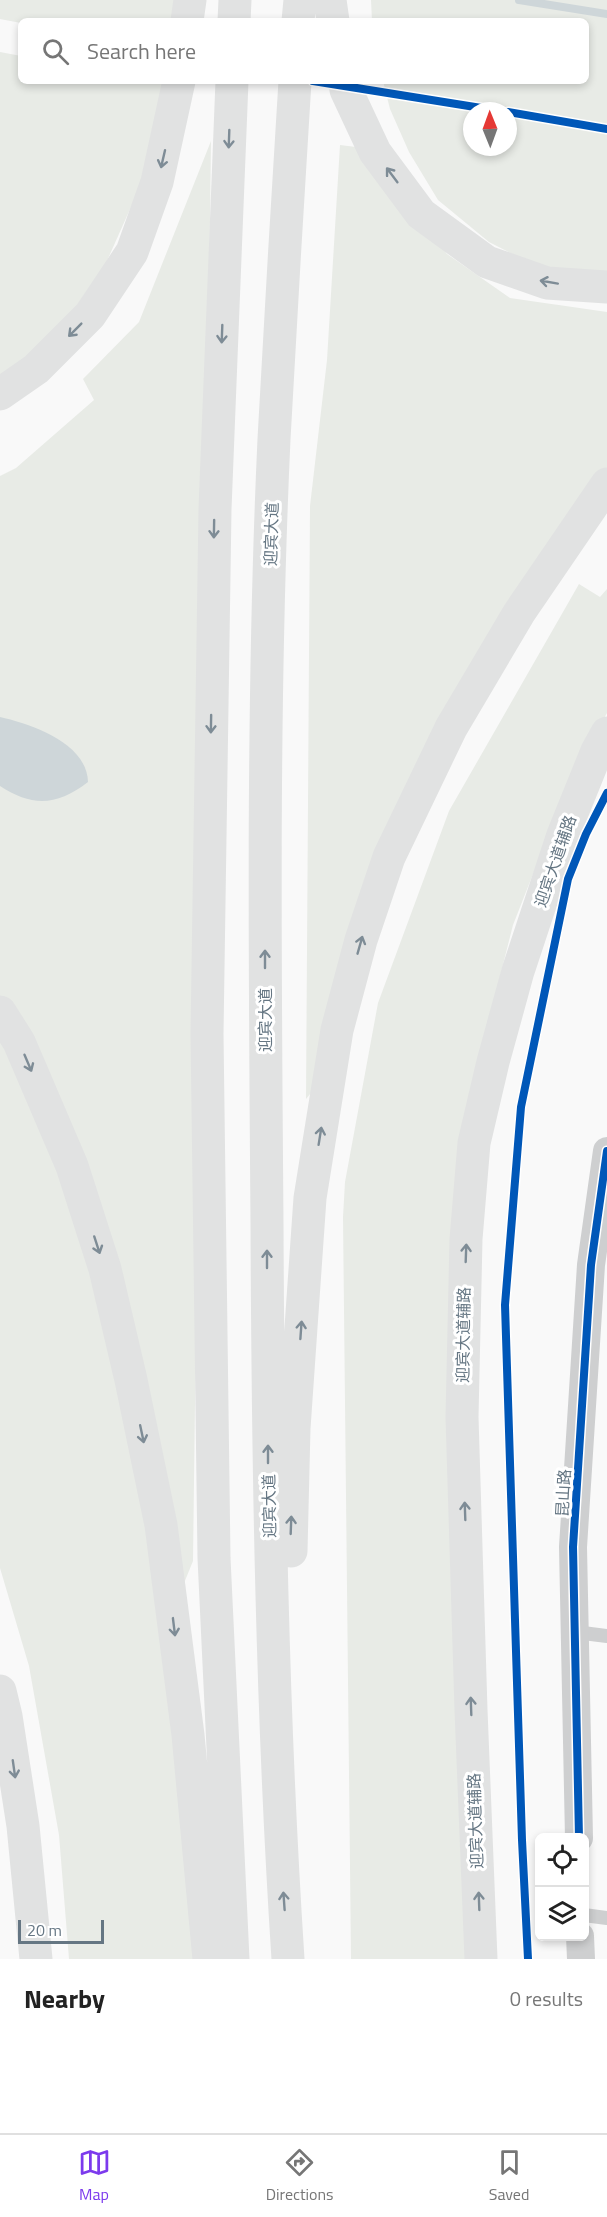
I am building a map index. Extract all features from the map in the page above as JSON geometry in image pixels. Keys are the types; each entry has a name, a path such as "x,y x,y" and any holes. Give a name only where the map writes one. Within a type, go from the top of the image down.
{"main road":[{"path":"187,18 190,0"},
{"path":"234,18 235,0"},
{"path":"298,18 300,0"},
{"path":"330,0 333,18"},
{"path":"0,394 36,369 90,315 132,252 157,182 178,84"},
{"path":"232,84 215,509 207,1034 214,1558 233,1959"},
{"name":"迎宾大道","path":"288,1959 281,1856 268,1495 265,873 266,727 274,441 295,84"},
{"path":"345,84 375,152 420,214 487,262 547,282 607,287"},
{"path":"281,1856 294,1428 303,1286 310,1198 337,1030 361,940 389,857 452,728 519,613 607,484"},
{"name":"迎宾大道辅路","path":"481,1959 462,1418 466,1239 474,1143 493,1062 526,948 563,835 597,751 607,733"},
{"path":"0,1012 19,1042 72,1166 105,1269 131,1380 161,1526 188,1735 209,1959"},
{"path":"0,1691 23,1826 36,1959"}],"street":[{"name":"昆山路","path":"579,1833 573,1547 599,1267 607,1151"},
{"path":"580,1941 581,1959"}],"lane":[{"path":"575,1632 607,1636"},
{"path":"589,1916 607,1918"}],"shaded area":[{"path":"0,0 181,0 178,18 18,18 18,22 0,19"},
{"path":"371,0 607,0 607,278 547,272 489,242 438,200 409,152 390,109 384,84 589,84 589,18 372,18"},
{"path":"0,52 18,55 18,84 164,84 139,189 98,281 32,358 0,378"},
{"path":"211,141 193,1561 165,1630 194,1959 69,1959 59,1835 29,1666 0,1568 0,476 16,468 94,400 83,379 139,322"},
{"path":"340,145 364,148 447,254 510,298 607,312 607,471 394,824 319,1083 306,1099 310,506 327,360"},
{"path":"579,584 600,597 607,589 607,713 573,772 513,925 466,1111 468,1959 351,1959 343,1217 345,1182 378,1003 449,811"},
{"path":"0,717 41,730 68,746 85,768 88,782 66,796 44,801 23,798 0,786"}],"waterway":[{"path":"519,0 607,14"}],"cycle path":[{"path":"332,84 463,105"},
{"path":"517,114 607,129"},
{"path":"528,1959 522,1840 505,1305 521,1107 568,879 586,834 607,793"},
{"path":"579,1833 573,1547 591,1265 607,1151"}]}
